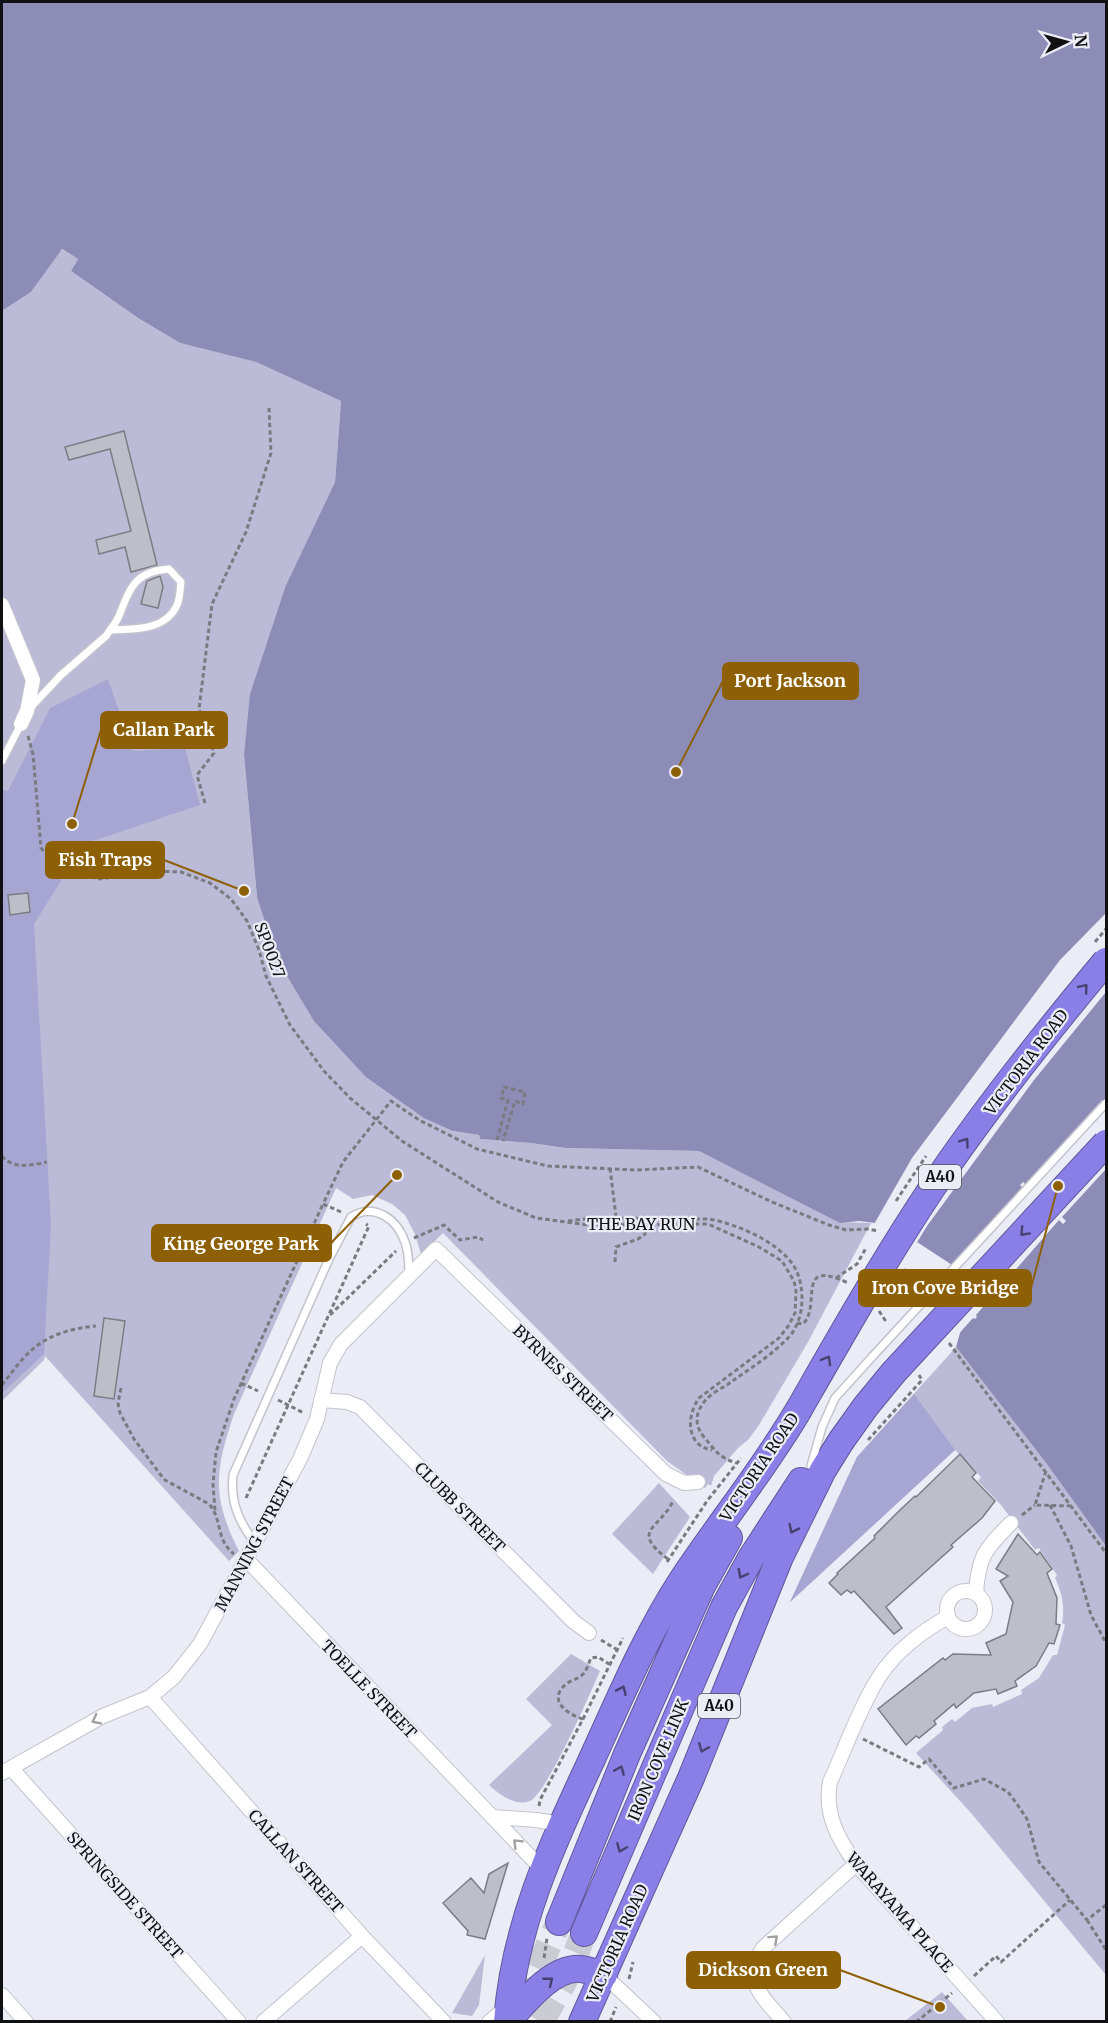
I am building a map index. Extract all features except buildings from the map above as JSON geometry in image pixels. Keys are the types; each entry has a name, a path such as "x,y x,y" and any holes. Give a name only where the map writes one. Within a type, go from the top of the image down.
{"highway":[{"name":"VICTORIA ROAD","path":"503,2018 518,1944 542,1869 628,1676 658,1620 700,1554 793,1419 870,1285 933,1186 1041,1039 1107,961"},
{"name":"VICTORIA ROAD","path":"582,2022 691,1778 780,1557 834,1438 1107,1143"},
{"name":"IRON COVE LINK","path":"553,1929 622,1764 702,1586 737,1524 788,1446 793,1419"},
{"name":"IRON COVE LINK","path":"584,1933 724,1606 751,1558 811,1466 834,1438"},
{"path":"503,2018 562,1972 579,1969 604,1975"}],"street":[{"path":"2,605 33,680 27,711 21,724"},
{"name":"MANNING STREET","path":"6,1771 103,1716 150,1697 174,1677 200,1644 300,1459 316,1419 327,1372 336,1351 436,1248"},
{"name":"BYRNES STREET","path":"436,1248 666,1474 684,1483 698,1482"},
{"name":"CLUBB STREET","path":"321,1400 347,1402 360,1407 573,1621 589,1633"},
{"path":"976,1594 979,1562 986,1550 1011,1523"},
{"name":"TOELLE STREET","path":"247,1560 542,1869"},
{"path":"964,1591 976,1594 984,1604 984,1617 981,1622 975,1627 963,1629 952,1623 948,1617 947,1606 953,1596 964,1591"},
{"name":"WARAYAMA PLACE","path":"948,1617 919,1636 885,1669 878,1679 830,1782 829,1814 837,1833 856,1864 997,2022"},
{"name":"CALLAN STREET","path":"150,1697 362,1936 444,2022"},
{"name":"SPRINGSIDE STREET","path":"6,1771 238,2022"},
{"path":"492,1817 561,1824"},
{"path":"784,2022 758,1991 753,1978 758,1957 763,1948 856,1864"},
{"path":"263,2022 362,1936"},
{"path":"604,1975 654,2022"},
{"path":"2,1995 25,2021"}],"lane":[{"path":"27,711 61,675 106,636 110,630 118,618 124,599 135,581 154,570 169,569 181,582 177,606 164,621 144,629 110,630"},
{"path":"2,761 21,724"},
{"path":"834,1438 835,1398 1107,1103"},
{"path":"255,1543 239,1521 234,1505 232,1484 235,1468 329,1259 351,1217 356,1213 373,1210 389,1217 401,1233 405,1243 409,1275"}],"path":[{"path":"205,803 197,775 214,753 199,709 212,604 246,532 271,453 269,408"},
{"name":"SP0027","path":"21,724 29,738 33,754 41,848 54,863 76,874 100,879 155,871 181,872 210,883 231,899 247,921 259,950 266,976 290,1025 324,1071 350,1098 402,1140 473,1187"},
{"path":"497,1140 508,1100 501,1098 504,1086 525,1092 523,1104 515,1101 503,1141"},
{"path":"247,1560 233,1553 222,1540 214,1510 213,1484 216,1452 241,1383 343,1162 390,1101 419,1120 477,1149 548,1166 636,1170 698,1167 772,1202 829,1225 846,1230 879,1231 885,1236"},
{"path":"2,1156 5,1160 26,1166 47,1162"},
{"path":"610,1168 616,1218"},
{"name":"THE BAY RUN","path":"473,1187 498,1202 536,1218 588,1225 708,1224 782,1261 794,1281 796,1291 795,1313 786,1331 699,1398 693,1406 689,1421 694,1437 704,1448 712,1450"},
{"path":"245,1500 369,1226 323,1204"},
{"path":"615,1262 616,1247 645,1234 647,1217"},
{"name":"THE BAY RUN","path":"562,1222 591,1218 709,1218 772,1244 791,1261 800,1281 802,1306 797,1323 787,1339 779,1346 706,1400 700,1407 697,1427 712,1450"},
{"path":"327,1318 405,1243"},
{"path":"836,1278 857,1264 866,1248"},
{"path":"902,1264 923,1300"},
{"path":"2,1385 40,1343 74,1329 96,1326"},
{"path":"946,1337 957,1356 1107,1553"},
{"path":"241,1383 316,1419"},
{"path":"121,1388 118,1403 120,1413 134,1439 160,1474 165,1480 210,1504 214,1510"},
{"path":"872,1437 890,1416"},
{"path":"712,1450 736,1463"},
{"path":"1046,1471 1035,1505 1073,1506"},
{"path":"668,1559 656,1551 650,1543 649,1532 652,1525 665,1516 673,1501"},
{"path":"1050,1505 1071,1546 1081,1573 1091,1615 1107,1643"},
{"path":"583,1719 564,1710 560,1703 560,1694 564,1686 580,1677 591,1658 598,1657 609,1664"},
{"path":"852,1733 920,1767 929,1760 954,1788 984,1779 1008,1792 1027,1820 1039,1862 1087,1920 1107,1950"},
{"path":"916,2022 996,1956 1001,1962 1070,1900"},
{"path":"1087,1920 1107,1905"},
{"path":"552,1960 543,1965 553,1929"},
{"path":"610,2022 613,2015"}],"shaded area":[{"path":"2,2 1106,2 1106,1546 1046,1463 956,1347 975,1280 891,1225 859,1221 840,1223 699,1151 565,1148 480,1139 479,1135 453,1131 424,1118 366,1077 314,1021 278,961 257,897 244,755 250,694 286,585 335,482 341,401 256,362 180,343 138,318 71,271 78,259 62,249 31,292 2,311"},
{"path":"61,249 78,259 71,271 138,318 180,343 256,362 341,401 335,482 286,585 244,755 257,897 453,1131 479,1135 480,1139 565,1148 699,1151 840,1222 871,1223 808,1342 759,1425 714,1476 711,1486 708,1484 705,1488 667,1461 443,1233 421,1254 415,1234 405,1215 392,1204 372,1195 353,1199 336,1188 234,1414 228,1434 220,1468 220,1499 230,1532 239,1551 229,1561 45,1356 44,1360 2,1401 2,311 31,292"},
{"path":"108,679 133,751 185,748 200,805 84,844 34,924 51,1225 44,1354 2,1393 2,789 8,791 50,708"},
{"path":"956,1347 1046,1463 1106,1546 1106,1975 971,1813 916,1753 943,1730 942,1727 952,1719 955,1722 972,1708 992,1704 993,1707 1022,1694 1021,1690 1039,1678 1053,1655 1057,1655 1065,1625 1062,1623 1063,1605 1055,1578 1057,1575 1039,1548 1035,1550 1001,1505 978,1481 981,1477 955,1450 790,1602 857,1457"},
{"path":"914,1394 955,1450 790,1602 857,1457"},
{"path":"659,1483 690,1517 653,1574 612,1534"},
{"path":"571,1654 600,1671 568,1742 547,1781 530,1801 513,1801 502,1796 489,1785 552,1725 526,1699"},
{"path":"485,1955 479,2005 472,2016 452,2013"},
{"path":"942,1992 968,2021 905,2021"}],"pier":[{"path":"1106,913 1106,992 1034,1080 916,1244 890,1228 873,1226 912,1158 1060,960"},
{"path":"1106,1098 1106,1169 1062,1217 1066,1221 1063,1224 1059,1220 976,1315 977,1317 973,1318 955,1338 972,1282 950,1267 1023,1188 1020,1185 1023,1182 1026,1185"}],"tunnel":[{"path":"520,2003 559,1922"},
{"path":"541,2022 565,1980 584,1933"}],"place":[{"name":"Port Jackson","path":"676,772"},
{"name":"Callan Park","path":"72,824"},
{"name":"Fish Traps","path":"244,891"},
{"name":"King George Park","path":"397,1175"},
{"name":"Iron Cove Bridge","path":"1058,1186"},
{"name":"Dickson Green","path":"940,2007"}]}
